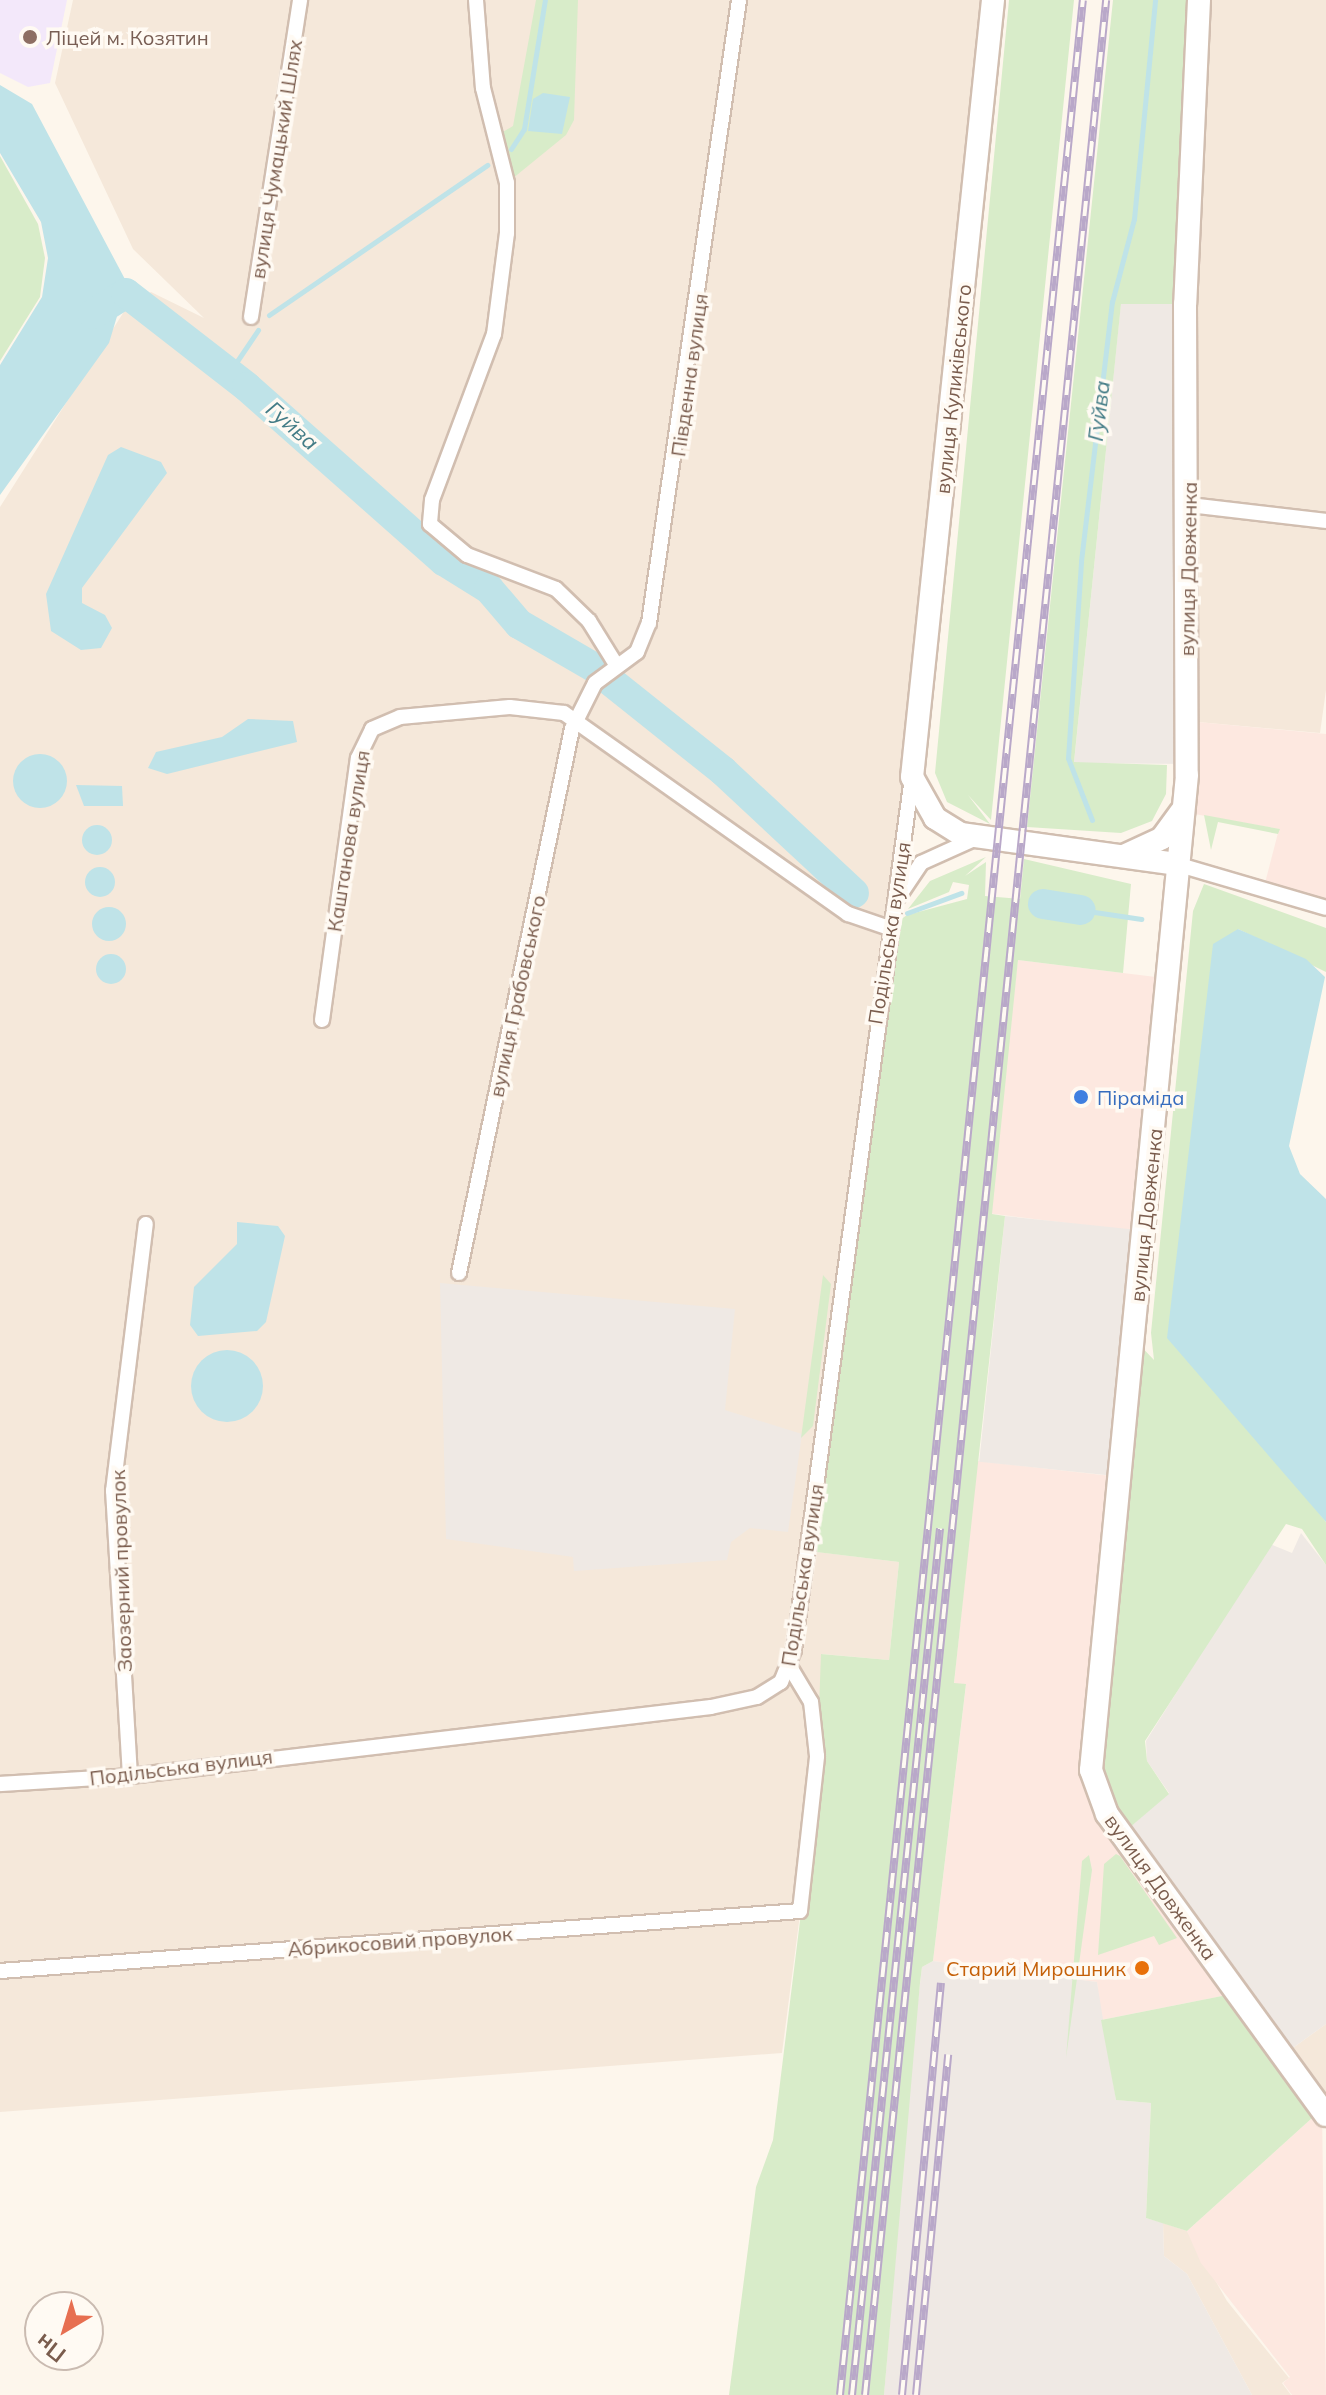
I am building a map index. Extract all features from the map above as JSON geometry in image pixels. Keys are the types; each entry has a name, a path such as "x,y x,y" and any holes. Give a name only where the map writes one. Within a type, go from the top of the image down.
{"street":[{"name":"вулиця Чумацький Шлях","path":"251,317 300,0"},
{"path":"476,0 483,88 507,183 507,233 487,357 429,517 454,547 568,598 615,663"},
{"name":"Південна вулиця","path":"576,720 615,663 637,652 649,623 739,0"},
{"name":"вулиця Куликівського","path":"912,777 993,0"},
{"name":"вулиця Довженка","path":"1199,0 1185,304 1190,505 1184,807 1176,864 1175,901 1091,1770 1107,1814 1326,2115"},
{"path":"1190,505 1326,521"},
{"name":"Каштанова вулиця","path":"322,1020 352,785 372,729 400,717 510,707 557,710 576,720 848,914 889,928"},
{"name":"вулиця Грабовського","path":"459,1273 576,720"},
{"path":"912,777 935,818 978,838 1176,864 1326,908"},
{"name":"Подільська вулиця","path":"0,1784 130,1776 722,1705 768,1693 790,1667 912,777"},
{"path":"1120,857 1162,838 1184,807"},
{"path":"892,911 921,863 978,838"},
{"path":"1120,857 1147,869 1175,901"},
{"name":"Заозерний провулок","path":"130,1776 113,1491 146,1224"},
{"name":"Абрикосовий провулок","path":"0,1971 800,1911 817,1756 811,1702 790,1667"}],"shaded area":[{"name":"Ліцей м. Козятин","path":"0,0 67,0 50,83 28,87 0,73"},
{"path":"73,0 993,0 912,777 895,842 809,1551 899,1562 889,1660 822,1654 816,1791 782,2053 0,2112 0,507 125,310 151,292 204,318 133,249 55,83"},
{"path":"1199,0 1326,0 1326,690 1320,733 1187,721"},
{"path":"1121,303 1185,304 1187,764 1074,763"},
{"path":"1187,721 1326,734 1326,908 1264,887 1279,829 1183,812"},
{"name":"Піраміда","path":"1018,960 1168,978 1137,1232 987,1213"},
{"path":"1005,1216 1145,1231 1119,1476 979,1462"},
{"path":"440,1283 735,1309 725,1410 802,1434 788,1532 750,1528 731,1542 727,1560 574,1571 573,1557 446,1539"},
{"path":"977,1461 1120,1477 1091,1749 1237,1993 1101,2020 1097,1982 933,1961 966,1685 954,1684"},
{"path":"1301,1533 1326,1565 1326,2024 1283,2055 1122,1834 1169,1793 1147,1761 1146,1741 1270,1544 1292,1553"},
{"path":"933,1961 1097,1982 1116,2100 1151,2103 1146,2218 1163,2223 1164,2256 1187,2274 1252,2395 884,2395 913,2043 922,1967"},
{"path":"1326,2024 1326,2115 1283,2055"},
{"path":"1322,2109 1326,2395 1292,2395 1283,2383 1290,2377 1201,2263 1187,2231"},
{"path":"1163,2223 1187,2231 1227,2301 1289,2378 1282,2383 1291,2395 1252,2395 1187,2274 1164,2256"}],"green space":[{"path":"536,0 578,0 574,120 566,135 507,183 494,137 513,126"},
{"path":"1009,0 1074,0 991,820 968,795 990,824 947,802 935,773"},
{"path":"1113,0 1199,0 1185,304 1121,304 1074,762 1167,765 1166,794 1152,821 1121,833 1027,827"},
{"path":"0,156 38,224 45,258 40,297 0,361"},
{"path":"1204,815 1280,829 1278,834 1218,822 1211,850"},
{"path":"986,857 965,876 986,862 985,896 1020,899 1024,859 1131,884 1123,973 1018,960 992,1214 1005,1216 954,1683 966,1684 933,1961 922,1967 920,1983 884,2395 729,2395 756,2187 773,2140 816,1791 821,1654 889,1660 899,1562 808,1551 889,928 907,915 967,899 969,885 953,882 949,892 908,909 930,881"},
{"path":"1204,884 1326,928 1326,972 1238,929 1293,1481 1326,1522 1326,1565 1302,1529 1286,1524 1145,1741 1147,1761 1169,1794 1122,1834 1097,1796 1134,1339 1154,1360 1151,1333 1193,911"},
{"path":"823,1275 831,1284 813,1426 801,1438"},
{"path":"1116,1854 1177,1938 1159,1945 1154,1936 1098,1955 1104,1864"},
{"path":"1089,1855 1092,1870 1066,2058 1082,1861"},
{"path":"1237,1993 1322,2109 1187,2231 1146,2218 1151,2103 1116,2100 1101,2020"}],"water":[{"path":"0,85 32,104 127,283 109,343 0,495 0,365 42,297 48,258 41,222 0,153"},
{"path":"543,93 570,97 562,134 528,131 533,99"},
{"path":"121,447 161,462 167,473 82,588 82,603 105,615 112,628 101,648 81,650 51,631 46,594 108,455"},
{"path":"248,719 293,721 297,742 167,774 148,768 156,752 222,737"},
{"path":"40,754 59,762 67,781 59,800 40,808 21,800 13,781 21,762"},
{"path":"76,785 122,786 123,806 84,806"},
{"path":"97,825 108,829 112,840 108,851 97,855 86,851 82,840 86,829"},
{"path":"100,867 111,871 115,882 111,893 100,897 89,893 85,882 89,871"},
{"path":"109,907 121,912 126,924 121,936 109,941 97,936 92,924 97,912"},
{"path":"1238,929 1306,959 1325,977 1289,1146 1300,1174 1326,1199 1326,1522 1167,1338 1213,944"},
{"path":"111,954 122,958 126,969 122,980 111,984 100,980 96,969 100,958"},
{"path":"237,1222 278,1226 285,1236 266,1322 257,1331 198,1336 190,1325 194,1287 237,1244"},
{"path":"227,1350 247,1356 257,1366 263,1386 257,1406 247,1416 227,1422 207,1416 197,1406 191,1386 197,1366 207,1356"}],"waterway":[{"path":"511,149 524,129 545,0"},
{"name":"Гуйва","path":"1092,820 1068,758 1081,561 1112,302 1134,219 1155,0"},
{"path":"269,315 487,165"},
{"name":"Гуйва","path":"93,314 126,293 247,387 444,561 489,589 519,624 595,668"},
{"path":"229,373 258,330"},
{"name":"Гуйва","path":"609,680 723,771 854,893"},
{"path":"907,913 961,893"},
{"name":"Гуйва","path":"1043,904 1081,910"},
{"path":"1081,910 1141,919"}],"railway":[{"path":"840,2395 1083,0"},
{"path":"865,2395 1106,0"},
{"path":"852,2395 940,1528"},
{"path":"902,2395 941,1983"},
{"path":"916,2395 948,2055"}],"place":[{"name":"Ліцей м. Козятин","path":"30,37"},
{"name":"Піраміда","path":"1081,1097"},
{"name":"Старий Мирошник","path":"1142,1968"}]}
